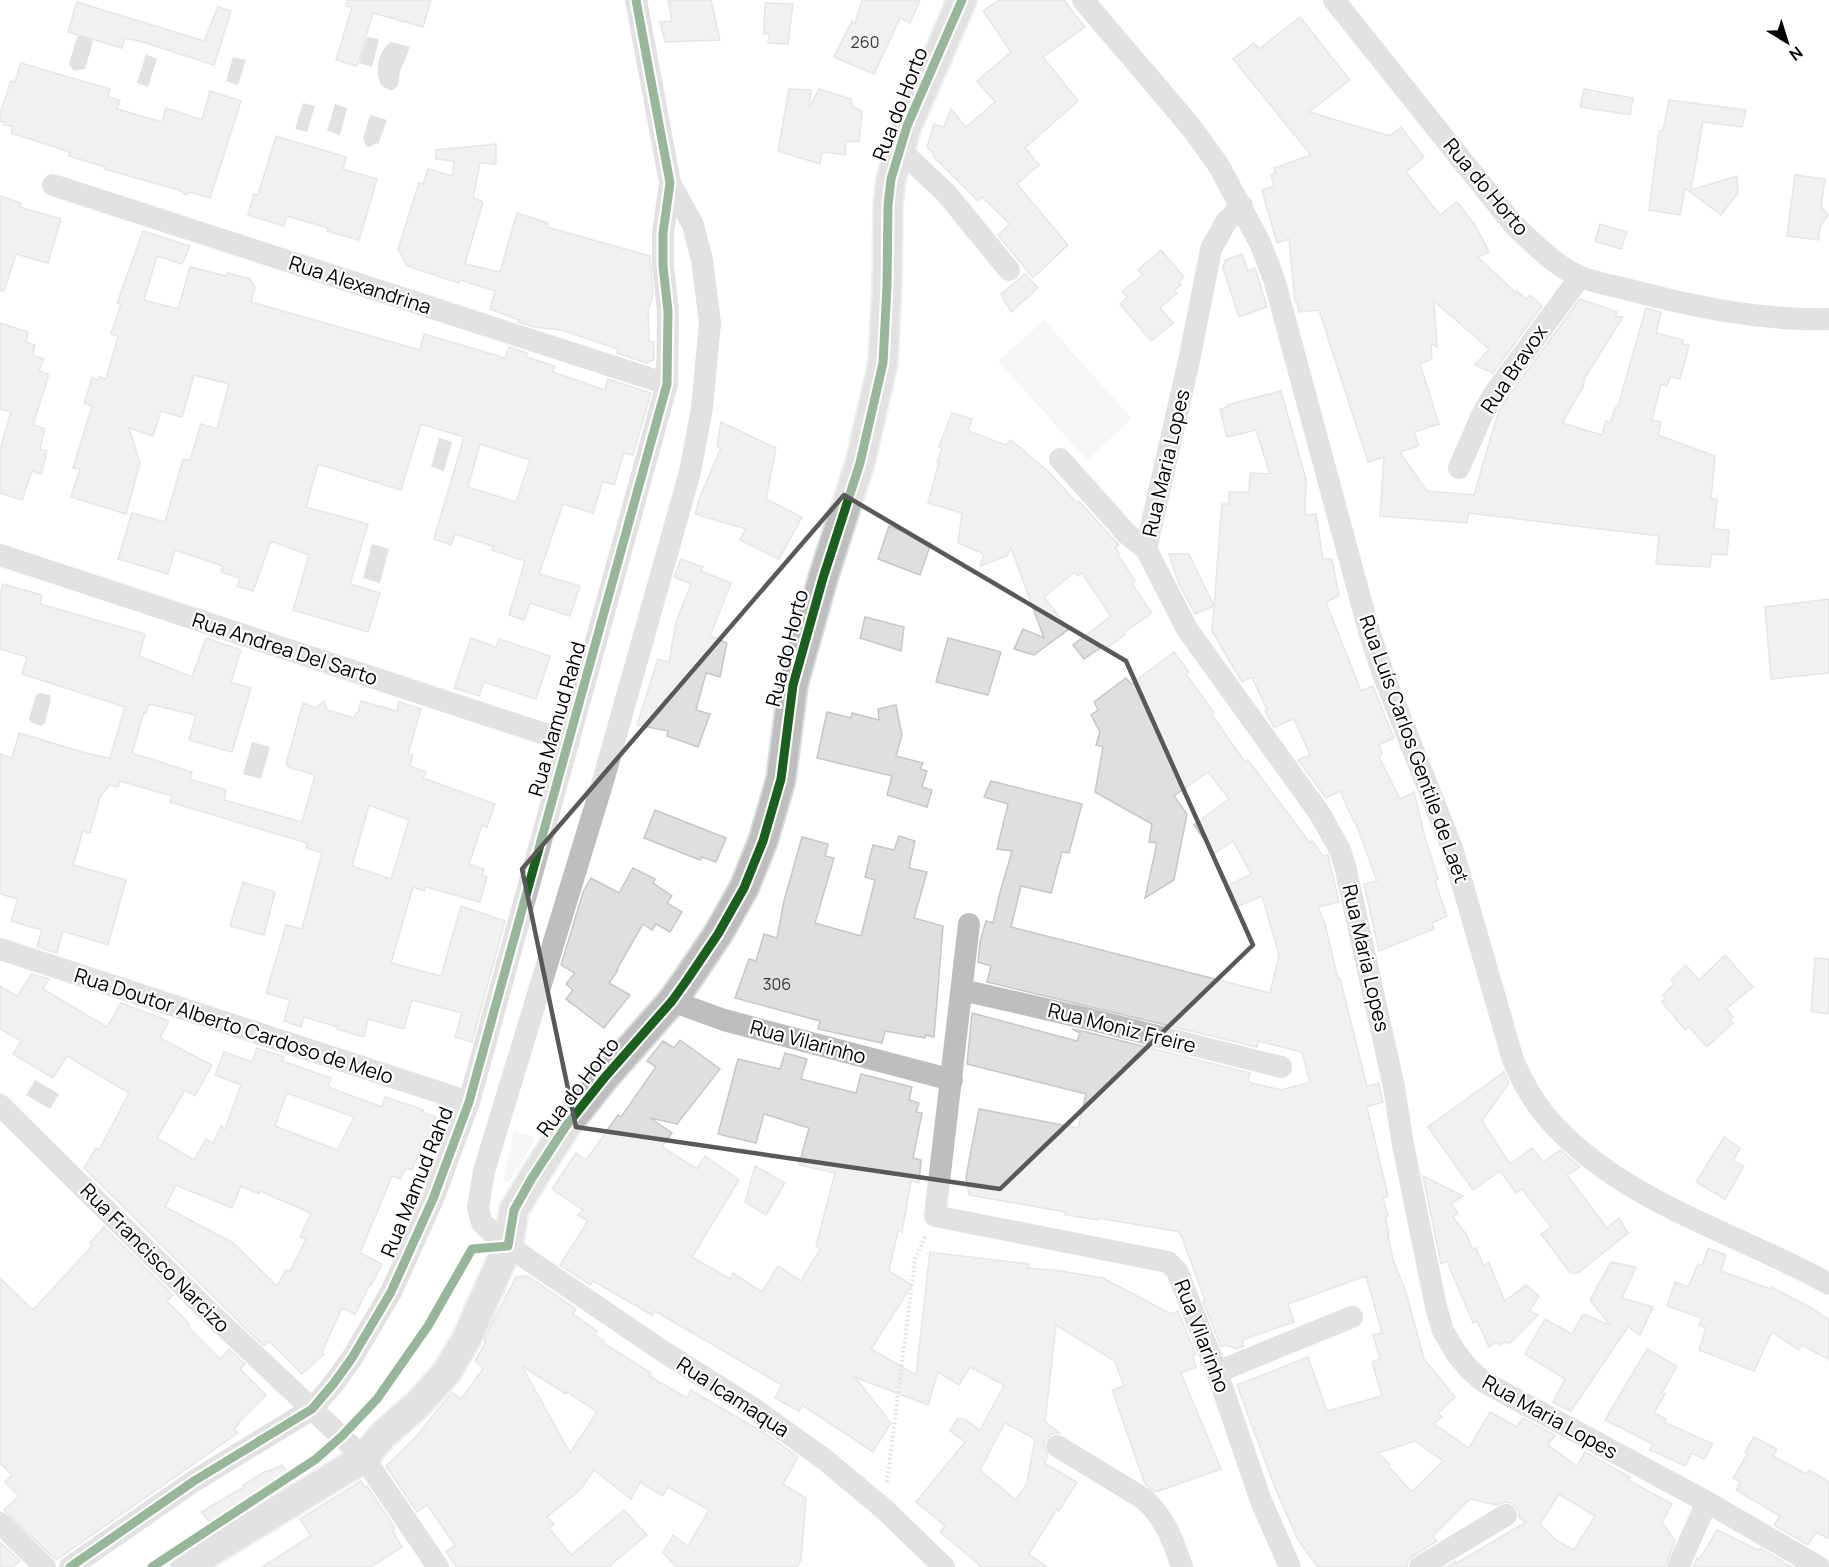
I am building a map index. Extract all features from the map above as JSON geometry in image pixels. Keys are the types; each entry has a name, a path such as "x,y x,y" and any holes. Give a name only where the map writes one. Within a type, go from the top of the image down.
{"main road":[{"name":"Rua do Horto","path":"508,1246 514,1210 566,1126 605,1077 672,1001 718,934 744,888 773,812 781,779 793,685 823,578 860,463 883,363 888,205 899,149 916,103 962,0"},
{"path":"189,1566 364,1458 383,1435 419,1403 446,1373 466,1340 508,1246"}],"street":[{"name":"Rua Mamud Rahd","path":"508,1246 483,1223 478,1208 484,1171 603,781 690,472 702,408 710,323 702,260 693,225 670,183 636,0"},
{"name":"Rua Luís Carlos Gentile de Laet","path":"1083,0 1191,127 1219,166 1260,243 1274,279 1383,674 1452,848 1513,1060 1525,1086 1544,1114 1563,1134 1609,1172 1656,1200 1829,1284"},
{"name":"Rua do Horto","path":"1334,0 1513,224 1543,252 1580,277 1661,298 1746,315 1795,320 1829,319"},
{"path":"899,149 946,193 1010,270"},
{"name":"Rua Mamud Rahd","path":"70,1567 194,1481 312,1409 352,1358 391,1292 433,1199 469,1102 667,384 668,311 663,266 663,233 670,183"},
{"name":"Rua Alexandrina","path":"53,186 667,384"},
{"name":"Rua Maria Lopes","path":"1242,206 1226,222 1211,249 1188,367 1146,549 1187,629 1305,793 1340,850 1376,1002 1436,1307 1443,1331 1470,1370 1484,1382 1707,1502 1819,1567"},
{"name":"Rua Bravox","path":"1459,468 1481,417 1494,394 1580,277"},
{"path":"1060,459 1127,534 1146,549"},
{"name":"Rua Andrea Del Sarto","path":"0,555 569,742"},
{"path":"935,1216 969,924"},
{"name":"Rua Doutor Alberto Cardoso de Melo","path":"0,949 469,1102"},
{"name":"Rua Moniz Freire","path":"962,990 1281,1067"},
{"name":"Rua Vilarinho","path":"672,1001 724,1020 952,1080"},
{"name":"Rua Francisco Narcizo","path":"0,1105 211,1314 312,1409"},
{"name":"Rua Vilarinho","path":"935,1216 1168,1262 1177,1271 1217,1372 1261,1501 1290,1567"},
{"name":"Rua Icamaqua","path":"508,1246 661,1350 753,1408 824,1459 884,1509 944,1567"},
{"path":"1217,1372 1352,1317"},
{"path":"312,1409 364,1458 438,1567"},
{"path":"1058,1446 1144,1499 1156,1510 1173,1539 1182,1567"},
{"path":"1678,1567 1707,1502"},
{"path":"1420,1567 1506,1515"},
{"path":"0,1523 45,1567"}],"path":[{"path":"884,1509 915,1259 935,1216"}],"highlighted area":[{"path":"844,495 1126,661 1253,945 1000,1189 576,1127 522,869"}],"shaded area":[{"path":"82,34 90,36 93,42 85,69 74,71 69,64 77,37"},
{"path":"367,37 379,39 372,67 359,63"},
{"path":"391,42 410,47 400,72 398,86 391,91 382,86 378,69 380,56"},
{"path":"146,54 157,59 148,87 137,83"},
{"path":"233,57 246,60 238,85 226,81"},
{"path":"303,103 315,106 307,132 295,129"},
{"path":"335,104 347,108 340,135 327,131"},
{"path":"370,115 387,120 378,144 370,147 366,146 363,138"},
{"path":"1044,320 1132,419 1087,460 998,361"},
{"path":"439,438 452,442 444,471 431,467"},
{"path":"372,544 389,549 380,583 363,578"},
{"path":"40,693 50,695 51,699 45,723 41,726 32,723 29,719 36,695"},
{"path":"252,742 270,747 261,779 243,774"},
{"path":"35,1080 59,1094 50,1109 26,1095"},
{"path":"514,1132 533,1136 534,1140 514,1176 508,1182 503,1179"}],"building":[{"path":"347,0 431,0 423,27 373,13 357,66 336,60 352,7 346,6"},
{"path":"668,0 711,0 720,40 665,42 660,22 672,21"},
{"path":"862,0 920,0 910,23 900,18 874,74 834,57 852,21 855,23"},
{"path":"999,0 1064,0 1085,27 1043,57 1078,101 1025,148 1039,165 1017,184 1068,245 1033,278 998,235 1010,224 982,197 978,201 933,156 934,154 927,147 934,124 944,127 951,109 966,127 995,102 977,81 1011,52 983,11"},
{"path":"77,2 204,41 218,7 231,11 214,65 143,42 125,38 122,48 68,32"},
{"path":"765,3 793,4 788,44 768,43 769,34 764,34"},
{"path":"1300,17 1350,80 1309,112 1390,136 1401,127 1424,157 1406,172 1440,215 1457,202 1475,225 1489,252 1478,257 1516,293 1517,291 1526,299 1530,295 1542,306 1493,373 1475,365 1489,349 1434,301 1437,347 1431,344 1432,359 1420,364 1439,424 1414,432 1419,446 1400,452 1427,491 1474,495 1497,416 1505,401 1580,299 1617,312 1615,316 1623,317 1584,379 1584,385 1562,423 1602,435 1606,421 1610,423 1616,406 1618,406 1646,308 1661,312 1656,333 1683,340 1682,344 1689,345 1680,379 1670,377 1667,386 1661,384 1652,420 1661,422 1658,435 1715,456 1711,499 1717,499 1714,529 1729,530 1727,555 1712,554 1710,567 1656,564 1659,536 1469,513 1467,523 1380,516 1384,457 1368,462 1319,310 1299,312 1297,302 1295,302 1289,239 1277,243 1262,190 1274,186 1271,175 1275,173 1274,168 1311,155 1233,59 1254,43 1259,49"},
{"path":"21,63 110,89 108,97 120,100 117,109 162,122 166,108 202,120 210,91 241,101 210,198 190,192 186,195 179,190 104,169 105,167 69,156 70,152 11,133 13,127 4,125 5,122 0,121 0,114 11,81 15,82"},
{"path":"789,89 811,90 809,109 819,89 851,99 853,107 862,111 859,142 846,141 845,155 822,152 820,164 778,151"},
{"path":"1584,89 1633,98 1630,115 1580,107"},
{"path":"1669,100 1746,110 1742,127 1703,122 1691,190 1737,176 1738,193 1721,215 1685,188 1680,215 1649,210 1659,131 1663,131"},
{"path":"276,136 346,157 343,169 377,179 359,240 287,216 284,226 248,215 254,194 258,195"},
{"path":"496,144 496,164 480,163 473,198 483,202 465,264 500,272 517,213 548,223 547,227 650,256 653,296 648,310 649,341 654,342 654,360 646,363 617,353 618,349 561,330 534,327 518,322 519,320 490,309 495,291 460,280 459,283 407,266 398,249 419,183 423,184 428,169 452,176 454,161 436,159 436,150"},
{"path":"1795,175 1825,179 1821,207 1828,215 1820,226 1819,240 1787,236"},
{"path":"0,196 21,203 20,207 61,219 48,263 16,254 4,291 0,290"},
{"path":"1600,224 1627,232 1621,249 1595,241"},
{"path":"143,231 190,246 182,264 157,256 144,300 178,309 190,267 226,276 227,273 250,279 255,287 251,302 420,350 424,334 505,358 509,347 527,353 526,357 555,366 553,372 605,390 608,379 651,393 633,455 624,453 614,485 603,481 593,513 563,504 539,574 580,586 570,616 530,603 524,620 509,615 525,561 492,550 493,546 455,534 451,545 434,539 464,437 421,424 401,490 318,464 306,507 368,524 350,584 380,593 368,632 293,610 309,555 271,541 253,591 237,586 240,578 221,572 223,566 175,550 168,574 118,559 132,513 165,522 183,459 190,460 201,424 217,429 229,384 194,375 182,417 161,411 153,436 129,428 140,463 126,514 71,497 80,469 73,468 92,406 84,403 92,378 106,379 118,336 111,334 121,303 117,303","holes":["480,444 530,460 516,502 468,487"]},
{"path":"1161,250 1184,277 1179,282 1181,285 1175,290 1177,293 1160,308 1173,323 1151,341 1120,304 1127,297 1122,291 1143,275 1138,270"},
{"path":"1242,254 1248,271 1255,268 1267,307 1239,317 1223,268 1225,260"},
{"path":"1025,274 1038,288 1011,312 1001,294"},
{"path":"0,323 28,332 26,342 35,345 32,355 44,359 39,371 49,374 33,425 45,429 40,449 47,451 41,474 32,471 22,500 0,493 0,450 11,412 0,409"},
{"path":"1281,391 1306,479 1305,515 1316,514 1323,559 1332,559 1339,596 1326,602 1361,691 1373,686 1394,738 1379,745 1382,753 1379,757 1400,799 1414,792 1438,879 1435,881 1447,916 1432,923 1434,929 1379,951 1364,884 1377,881 1355,821 1340,791 1326,798 1298,760 1310,755 1294,719 1274,727 1252,677 1242,682 1212,631 1222,504 1229,504 1229,492 1249,492 1250,473 1270,474 1256,430 1227,437 1220,409 1228,407 1227,405"},
{"path":"952,413 972,419 968,431 1006,445 1011,440 1049,472 1077,503 1079,501 1119,545 1115,547 1135,581 1132,584 1152,613 1105,649 1103,646 1084,659 1073,645 1111,616 1082,573 1078,576 1075,572 1044,597 1069,629 1034,655 1014,649 1023,629 1044,638 1011,548 1007,556 980,566 984,554 958,543 962,513 928,503 942,449 939,447"},
{"path":"721,422 776,448 766,499 802,517 779,559 740,540 746,529 695,514 721,448 717,446"},
{"path":"889,526 931,543 920,575 878,559"},
{"path":"1169,554 1189,554 1214,606 1195,614 1179,584"},
{"path":"681,559 703,567 701,571 731,583 710,636 727,643 720,677 706,673 696,710 710,714 698,747 667,736 668,731 637,725 658,659 669,662 676,622 691,584 674,577"},
{"path":"3,584 42,595 40,604 145,634 139,656 192,677 206,638 241,650 231,682 251,688 232,752 189,740 196,715 149,704 146,713 144,712 132,753 192,772 190,779 226,790 224,800 302,822 315,775 288,767 286,764 303,703 316,708 324,701 327,710 354,718 361,701 397,711 399,702 421,709 408,754 413,755 410,766 426,772 423,778 495,804 487,827 482,825 469,864 484,869 482,876 487,877 480,902 426,887 424,891 413,887 391,963 441,976 461,906 505,921 472,1042 455,1037 462,1013 412,1000 404,1029 368,1019 364,1037 304,1017 301,1027 284,1021 290,1000 266,993 286,925 302,929 322,853 306,848 307,843 170,802 172,796 120,781 118,787 109,785 100,797 90,833 83,831 73,865 126,880 108,945 63,931 57,953 37,947 42,930 11,921 18,899 0,894 0,754 12,758 19,733 110,758 125,707 22,674 27,657 0,649 0,594","holes":["369,805 409,820 391,879 352,866"]},
{"path":"1829,599 1829,673 1771,679 1765,607"},
{"path":"865,617 904,627 901,651 860,638"},
{"path":"471,638 496,647 499,639 550,656 536,699 484,682 479,696 454,688"},
{"path":"948,638 1001,652 988,695 936,682"},
{"path":"1174,652 1189,672 1186,674 1214,713 1212,715 1245,762 1248,760 1310,843 1312,841 1323,856 1328,855 1339,902 1318,907 1325,924 1338,979 1340,978 1367,1086 1379,1083 1383,1102 1367,1107 1388,1196 1383,1198 1388,1216 1385,1217 1393,1260 1406,1292 1424,1359 1455,1397 1438,1413 1442,1417 1434,1424 1469,1448 1490,1412 1517,1427 1523,1418 1555,1435 1548,1445 1577,1466 1585,1452 1630,1477 1628,1480 1672,1504 1662,1522 1675,1541 1665,1567 1446,1567 1455,1561 1457,1563 1526,1522 1519,1518 1518,1509 1512,1503 1505,1502 1497,1505 1470,1499 1433,1536 1437,1541 1413,1556 1408,1561 1407,1567 1318,1567 1298,1540 1275,1488 1237,1385 1308,1357 1327,1411 1382,1396 1372,1362 1380,1359 1373,1335 1382,1333 1366,1276 1288,1304 1294,1322 1242,1340 1244,1346 1237,1349 1225,1345 1221,1347 1180,1232 1098,1218 1098,1220 1065,1215 1066,1212 969,1195 966,1177 979,1109 1078,1128 1086,1094 967,1064 972,1013 1077,1041 1080,1033 1072,1029 1086,1032 1250,1073 1248,1082 1281,1090 1310,1082 1302,1052 1258,1041 1257,1047 987,982 991,966 978,962 980,942 986,921 993,923 1012,851 997,849 1008,804 984,797 991,781 1082,804 1069,853 1062,852 1051,893 1021,886 1011,927 1270,993 1279,955 1262,896 1239,906 1229,885 1251,874 1233,841 1214,854 1194,825 1229,799 1208,772 1174,796 1187,814 1174,880 1145,898 1157,843 1149,842 1152,824 1095,792 1103,747 1096,745 1100,732 1091,715 1098,710 1094,702 1126,678 1131,684","holes":["1415,1441 1443,1461 1412,1492 1388,1466 1390,1464 1378,1453","1559,1494 1595,1516 1574,1550 1557,1541 1540,1524"]},
{"path":"896,705 902,735 896,756 923,763 920,769 927,771 922,787 932,790 927,807 887,795 892,776 817,758 827,712 851,718 852,713 879,720 878,709"},
{"path":"655,810 726,838 716,862 702,857 700,860 644,838"},
{"path":"899,836 915,841 909,868 927,872 914,918 943,926 934,1037 926,1035 925,1038 885,1031 882,1043 818,1029 820,1021 735,998 749,959 756,961 764,934 777,938 784,901 802,837 828,844 825,856 834,858 815,923 861,936 875,880 865,877 873,845 894,850"},
{"path":"633,868 655,879 653,883 672,896 667,903 682,912 670,932 656,924 652,930 643,924 609,983 630,995 604,1028 566,999 573,990 566,984 575,973 561,965 583,892 591,878 619,893"},
{"path":"243,882 275,892 264,935 230,926"},
{"path":"1725,955 1753,987 1726,1009 1733,1017 1729,1019 1733,1023 1707,1047 1689,1027 1685,1030 1662,1002 1666,998 1663,995 1674,984 1671,980 1686,965 1699,980"},
{"path":"1815,958 1829,959 1829,1014 1811,1011"},
{"path":"32,974 49,979 43,989 107,1027 121,1003 169,1021 160,1038 212,1065 195,1096 185,1090 157,1138 194,1160 206,1139 213,1143 221,1126 225,1129 241,1085 215,1075 224,1052 252,1062 257,1048 284,1057 282,1061 331,1078 328,1087 382,1107 385,1097 424,1110 422,1112 436,1117 428,1142 424,1141 412,1170 406,1168 400,1179 392,1176 360,1253 382,1264 372,1284 355,1314 342,1308 322,1352 324,1354 302,1374 269,1341 264,1346 84,1168 96,1148 99,1150 129,1093 67,1056 53,1078 13,1054 21,1041 0,1029 0,986 17,996","holes":["287,1093 354,1117 337,1150 275,1126","176,1185 232,1208 241,1186 259,1194 260,1191 311,1213 300,1237 306,1239 290,1271 286,1270 277,1286 232,1242 165,1207"]},
{"path":"680,1040 720,1069 677,1124 650,1118 672,1133 662,1147 697,1169 705,1156 739,1180 692,1257 730,1279 733,1273 762,1292 778,1266 801,1281 820,1249 816,1246 835,1173 799,1165 809,1128 764,1114 756,1143 718,1134 738,1059 780,1069 785,1053 807,1059 801,1079 856,1093 861,1074 912,1087 909,1100 919,1103 916,1112 922,1113 913,1158 921,1160 919,1183 911,1181 902,1232 898,1231 889,1271 912,1285 871,1349 916,1375 930,1252 1029,1264 1028,1268 1103,1278 1171,1314 1178,1311 1196,1355 1193,1356 1196,1367 1181,1373 1221,1469 1156,1492 1145,1484 1112,1390 1124,1386 1115,1361 1056,1325 1045,1422 1060,1433 1051,1434 1045,1440 1044,1446 1048,1456 1044,1463 1077,1482 1029,1554 1047,1567 982,1567 940,1532 945,1526 916,1502 965,1442 950,1431 957,1419 965,1419 980,1430 1004,1385 970,1367 959,1385 938,1372 928,1405 855,1377 891,1423 873,1452 802,1405 799,1411 775,1398 782,1385 655,1311 652,1315 593,1281 590,1285 560,1265 588,1221 578,1215 583,1210 552,1189 576,1153 586,1160 618,1115 621,1117 656,1067 647,1061 663,1041 674,1048","holes":["1005,1423 1035,1439 1027,1483 1016,1500 980,1470"]},
{"path":"1504,1072 1509,1083 1482,1121 1510,1164 1532,1148 1543,1162 1560,1150 1580,1167 1567,1175 1607,1228 1619,1218 1628,1233 1578,1273 1570,1273 1541,1234 1551,1227 1522,1189 1516,1193 1500,1171 1473,1190 1428,1127"},
{"path":"1724,1137 1740,1148 1733,1161 1744,1166 1725,1199 1696,1182"},
{"path":"755,1166 785,1183 766,1215 745,1202"},
{"path":"1423,1176 1463,1196 1451,1204 1458,1213 1453,1217 1467,1235 1472,1249 1476,1248 1483,1265 1489,1263 1505,1301 1526,1285 1539,1296 1529,1311 1538,1315 1509,1344 1506,1342 1499,1345 1497,1342 1489,1347 1477,1321 1473,1323 1447,1261 1441,1264"},
{"path":"104,1227 173,1295 167,1301 190,1325 188,1327 220,1359 229,1349 245,1364 240,1369 266,1395 238,1423 234,1429 238,1433 56,1560 4,1510 19,1496 5,1482 12,1475 0,1463 0,1278 33,1310 92,1246 90,1243"},
{"path":"1708,1248 1726,1255 1721,1271 1770,1289 1771,1287 1810,1307 1829,1320 1829,1360 1802,1345 1799,1350 1772,1332 1754,1371 1699,1350 1706,1328 1699,1325 1702,1318 1667,1306 1675,1282 1688,1287 1698,1264 1702,1266"},
{"path":"1611,1262 1636,1267 1622,1298 1653,1307 1640,1335 1628,1327 1571,1411 1553,1403 1565,1379 1525,1354 1545,1319 1572,1334 1583,1314 1610,1325 1590,1300"},
{"path":"528,1276 576,1309 573,1314 597,1331 595,1335 604,1341 603,1343 651,1373 649,1376 687,1398 691,1390 769,1436 798,1457 783,1484 806,1498 801,1560 797,1567 676,1567 663,1553 673,1535 688,1546 709,1510 668,1487 663,1496 640,1482 631,1499 594,1470 581,1489 547,1517 554,1524 549,1528 571,1555 624,1510 647,1535 608,1567 457,1567 446,1552 455,1545 427,1505 417,1512 386,1466 415,1438 452,1392 461,1399 483,1369 475,1361 516,1277","holes":["522,1366 566,1394 567,1392 597,1412 570,1453"]},
{"path":"1647,1349 1677,1366 1654,1413 1666,1419 1664,1422 1713,1444 1704,1459 1692,1453 1685,1466 1650,1450 1653,1444 1605,1420"},
{"path":"1754,1437 1777,1449 1773,1456 1806,1474 1809,1470 1829,1482 1829,1539 1816,1532 1808,1545 1774,1525 1780,1516 1736,1490 1741,1482 1733,1478 1748,1453 1745,1452"},
{"path":"282,1465 292,1483 240,1514 238,1510 212,1525 201,1512 266,1471"},
{"path":"361,1481 365,1488 367,1486 395,1528 392,1530 402,1547 371,1567 262,1567 311,1536 300,1519"},
{"path":"1717,1530 1758,1550 1760,1548 1792,1567 1693,1567"},
{"path":"0,1542 20,1561 13,1567 0,1567"}],"cycle path":[{"path":"70,1567 194,1481 312,1409 352,1358 391,1292 433,1199 469,1102 667,384 668,311 663,266 663,233 670,183 636,0"},
{"path":"152,1567 316,1459 342,1436 377,1399 428,1326 472,1249 508,1246 514,1210 566,1126 605,1077 672,1001 718,934 744,888 763,841 781,779 793,685 823,578 860,463 883,363 888,205 891,179 907,126 962,0"}]}
